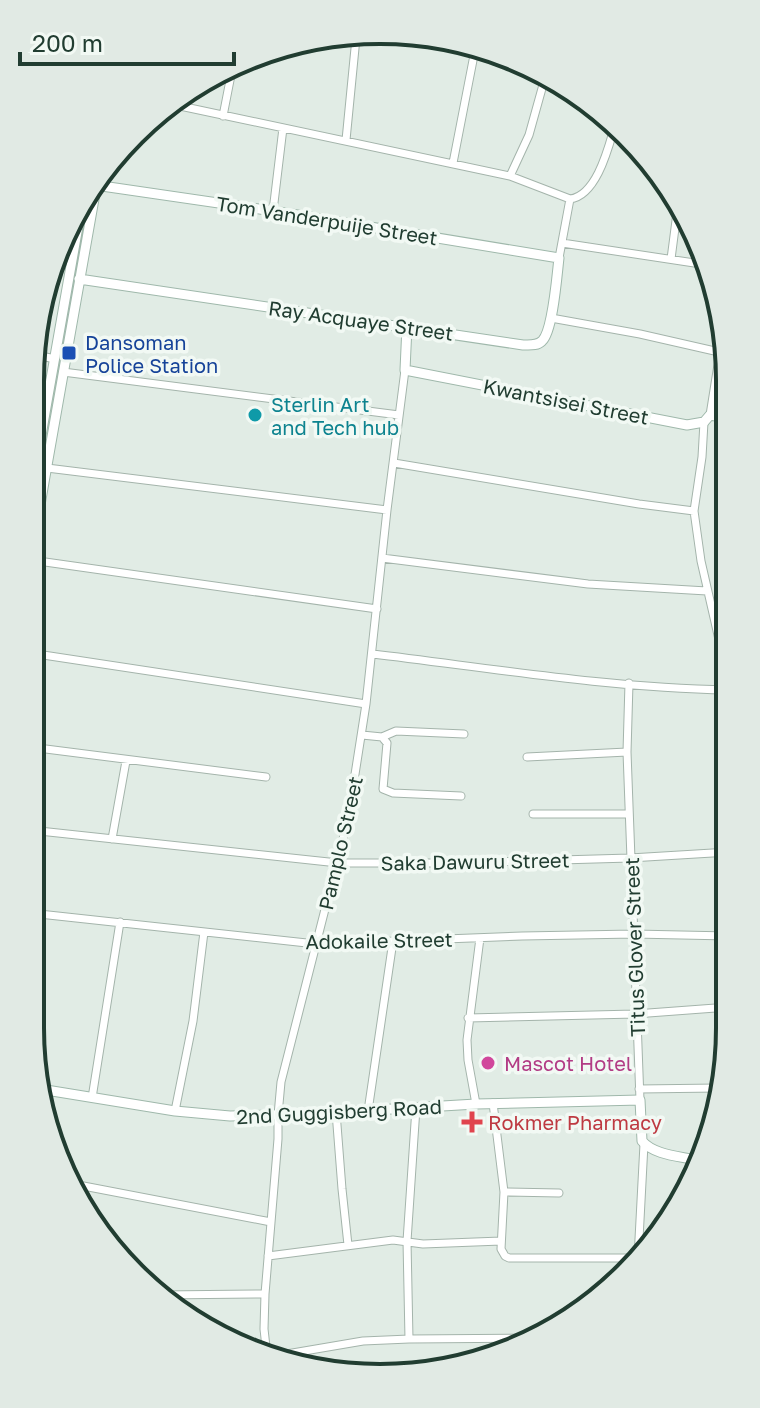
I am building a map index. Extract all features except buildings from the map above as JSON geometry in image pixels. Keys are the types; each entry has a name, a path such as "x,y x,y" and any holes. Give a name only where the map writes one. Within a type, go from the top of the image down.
{"street":[{"path":"346,140 355,45"},
{"path":"453,163 474,57"},
{"path":"223,116 230,79"},
{"path":"510,176 529,135 543,86"},
{"path":"184,107 510,176 570,199 580,197 591,184 612,136"},
{"path":"273,211 283,128"},
{"name":"Tom Vanderpuije Street","path":"106,186 559,258"},
{"path":"570,199 551,318 714,351"},
{"path":"44,485 92,208"},
{"path":"671,259 676,221"},
{"path":"562,243 695,263"},
{"path":"44,420 73,245"},
{"name":"Ray Acquaye Street","path":"79,279 533,345 544,339 551,318"},
{"name":"Pamplo Street","path":"266,1344 265,1294 281,1082 338,863 362,735 405,370 407,326"},
{"path":"45,357 55,359"},
{"name":"Kwantsisei Street","path":"405,370 687,425 716,418"},
{"path":"716,371 694,511 698,547 716,629"},
{"path":"63,372 399,415"},
{"path":"394,463 609,500 694,511"},
{"path":"47,468 387,510"},
{"path":"382,558 588,584 707,591"},
{"path":"44,560 377,609"},
{"path":"373,654 564,677 716,689"},
{"path":"44,655 366,704"},
{"name":"Titus Glover Street","path":"629,683 627,752 635,1014 644,1144 639,1243"},
{"path":"362,735 382,737 396,731 464,734"},
{"path":"382,737 387,743 383,789 393,793 461,796"},
{"path":"44,749 266,777"},
{"path":"527,757 627,752"},
{"path":"112,839 126,761"},
{"path":"533,814 629,814"},
{"name":"Saka Dawuru Street","path":"44,832 338,863 453,863 716,853"},
{"name":"Adokaile Street","path":"44,915 316,944 634,934 716,936"},
{"path":"92,1098 120,922"},
{"path":"175,1111 193,1021 204,932"},
{"path":"476,1104 467,1049 468,1018 480,938"},
{"path":"368,1111 393,941"},
{"path":"468,1018 635,1014 716,1008"},
{"path":"640,1094 711,1089"},
{"name":"2nd Guggisberg Road","path":"50,1091 175,1111 230,1116 368,1111 640,1094"},
{"path":"493,1103 504,1192 501,1249 505,1256 514,1259 625,1258"},
{"path":"409,1339 407,1241 416,1108"},
{"path":"336,1112 348,1245"},
{"path":"644,1144 689,1158"},
{"path":"84,1186 271,1222"},
{"path":"504,1192 559,1193"},
{"path":"268,1256 393,1240 423,1244 501,1241"},
{"path":"175,1295 265,1294"},
{"path":"291,1352 355,1342 508,1338"}],"place":[{"name":"Dansoman Police Station","path":"69,353"},
{"name":"Sterlin Art and Tech hub","path":"255,415"},
{"name":"Mascot Hotel","path":"488,1063"},
{"name":"Rokmer Pharmacy","path":"472,1122"}]}
